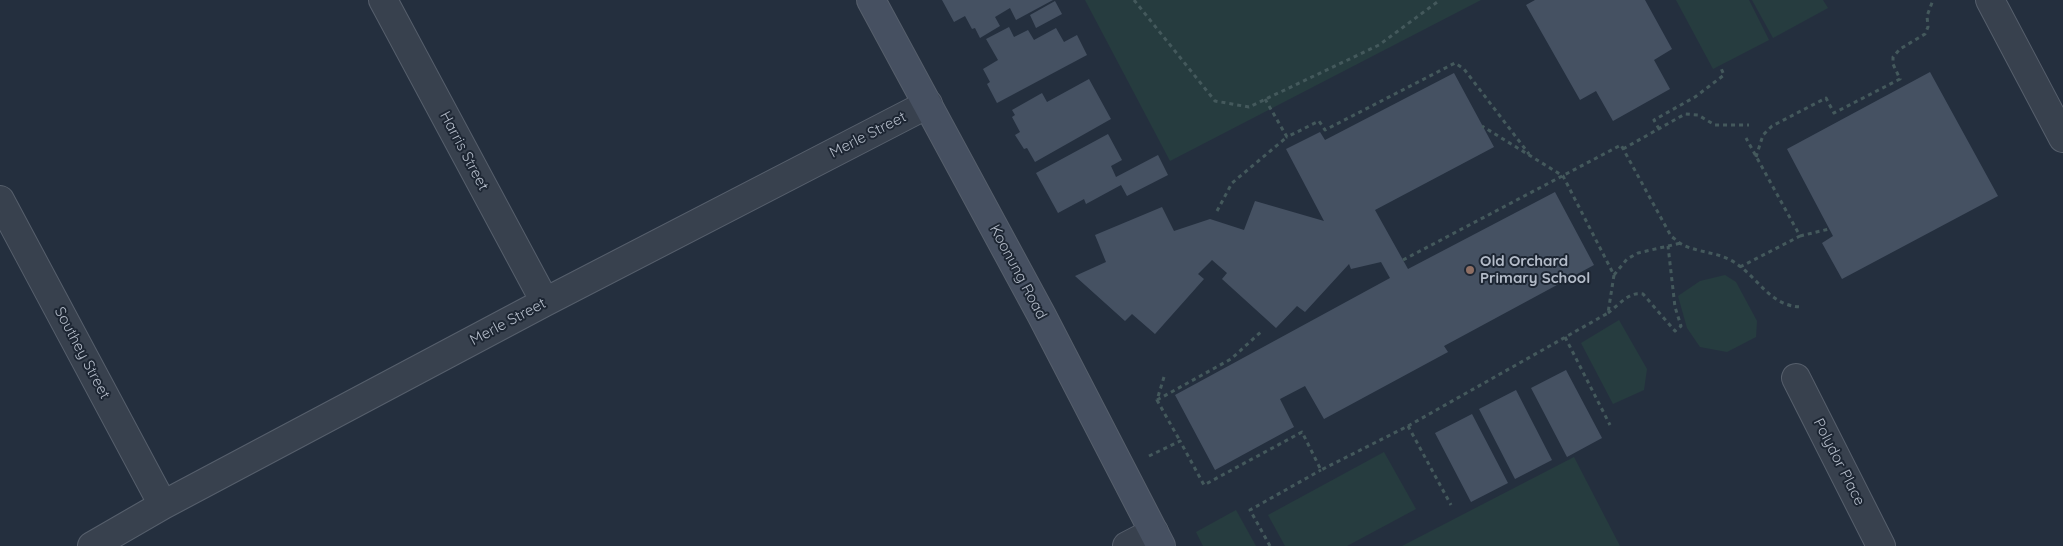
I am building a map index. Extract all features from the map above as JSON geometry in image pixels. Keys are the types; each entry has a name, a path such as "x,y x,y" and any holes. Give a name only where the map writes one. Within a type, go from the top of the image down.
{"street":[{"name":"Harris Street","path":"383,0 545,302"},
{"name":"Koonung Road","path":"871,0 1042,316 1158,539"},
{"path":"1990,0 2063,138"},
{"name":"Merle Street","path":"92,546 163,505 545,302 928,104"},
{"name":"Southey Street","path":"0,200 163,505"},
{"name":"Polydor Place","path":"1796,378 1881,546"},
{"path":"1127,546 1158,539"}],"path":[{"path":"1134,0 1215,101 1249,107 1380,45 1440,0"},
{"path":"1756,157 1763,136 1772,126 1826,98 1834,113 1900,79 1893,64 1893,56 1900,49 1925,34 1928,27 1927,16 1933,0"},
{"path":"1217,211 1232,183 1287,137 1319,121 1325,130 1455,63 1464,68 1531,156"},
{"path":"1659,129 1654,120 1696,97 1724,75 1720,66"},
{"path":"1265,99 1287,137"},
{"path":"1624,149 1685,114 1698,115 1715,125 1749,125"},
{"path":"1482,126 1563,176 1614,275"},
{"path":"1746,138 1800,236"},
{"path":"1404,260 1621,145 1671,236 1681,243 1714,253 1740,267 1776,301 1795,307 1803,307"},
{"path":"1740,267 1800,236 1829,229"},
{"path":"1608,313 1614,275 1627,259 1638,253 1681,243"},
{"path":"1270,546 1250,510 1321,470 1408,426 1608,313 1629,296 1637,293 1643,294 1675,331 1681,326 1675,307 1668,246"},
{"path":"1157,400 1231,359 1263,330"},
{"path":"1565,337 1610,425"},
{"path":"1164,377 1157,400 1204,485 1302,432 1321,470"},
{"path":"1408,426 1451,505"},
{"path":"1150,456 1180,441"}],"green space":[{"path":"1085,0 1481,0 1170,161"},
{"path":"1676,0 1749,0 1769,40 1713,69"},
{"path":"1752,0 1823,0 1828,8 1773,38"},
{"path":"1725,275 1736,282 1757,321 1756,337 1727,352 1700,347 1687,328 1678,296 1700,281"},
{"path":"1619,320 1647,369 1644,390 1613,404 1581,343"},
{"path":"1384,452 1416,509 1347,546 1285,546 1268,515"},
{"path":"1574,457 1620,546 1402,546"},
{"path":"1236,510 1256,546 1203,546 1196,532"}],"building":[{"path":"942,0 1053,0 1016,20 1010,8 995,17 1000,26 980,38 975,28 972,29 965,16 954,22"},
{"path":"1535,0 1645,0 1672,49 1654,60 1670,89 1613,121 1596,91 1580,100 1526,5"},
{"path":"1055,1 1062,14 1036,28 1030,15"},
{"path":"1009,27 1014,37 1028,30 1034,40 1056,28 1064,42 1077,35 1087,55 997,103 987,84 990,82 983,69 998,60 986,39"},
{"path":"1930,72 1998,196 1842,279 1822,243 1833,236 1787,149"},
{"path":"1454,73 1494,147 1375,210 1408,269 1555,192 1594,265 1444,346 1448,352 1324,419 1305,386 1280,399 1294,427 1215,470 1175,395 1390,278 1381,262 1351,269 1349,264 1305,312 1297,306 1276,328 1222,279 1227,273 1212,260 1198,274 1204,279 1155,334 1132,314 1125,321 1075,276 1106,262 1095,235 1162,207 1174,231 1210,219 1244,230 1255,201 1324,221 1286,149 1320,132 1325,140"},
{"path":"1089,79 1111,119 1035,162 1027,148 1024,149 1015,135 1020,132 1012,117 1015,115 1012,110 1042,93 1047,102"},
{"path":"1108,134 1122,160 1111,166 1116,177 1158,155 1168,175 1127,196 1121,185 1086,204 1084,199 1058,213 1036,173"},
{"path":"1566,370 1602,438 1567,457 1531,388"},
{"path":"1516,390 1552,460 1515,479 1479,409"},
{"path":"1472,414 1508,483 1471,502 1435,433"}],"place":[{"name":"Old Orchard Primary School","path":"1470,270"}]}
